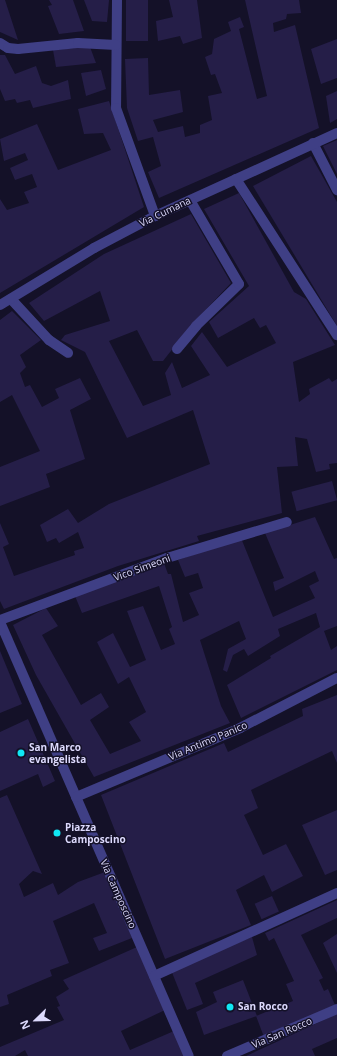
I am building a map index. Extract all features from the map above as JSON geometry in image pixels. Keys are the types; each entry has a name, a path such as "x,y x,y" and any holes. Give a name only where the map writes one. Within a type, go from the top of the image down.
{"street":[{"path":"117,0 116,108 155,216"},
{"path":"0,43 8,48 18,49 78,43 116,45"},
{"name":"Via Cumana","path":"0,306 94,248 155,216 337,133"},
{"path":"313,143 337,190"},
{"path":"236,179 337,335"},
{"path":"177,349 196,326 239,284 190,200"},
{"path":"11,299 49,340 68,352"},
{"name":"Vico Simeoni","path":"0,621 167,558 287,522"},
{"name":"Via Camposcino","path":"0,621 189,1056"},
{"name":"Via Antimo Panico","path":"76,797 240,728 337,678"},
{"path":"154,976 337,893"},
{"name":"Via San Rocco","path":"228,1056 337,1009"}],"building":[{"path":"0,0 5,0 18,40 0,32"},
{"path":"49,0 73,0 84,31 59,34 48,6 52,5"},
{"path":"84,0 109,0 107,22 92,21"},
{"path":"126,0 148,0 148,41 126,41"},
{"path":"169,0 197,0 202,38 183,44 180,36 158,41 156,21 173,17"},
{"path":"245,0 299,0 301,13 287,14 286,19 273,23 274,32 295,25 319,128 159,198 148,172 161,166 153,137 138,141 127,108 125,59 148,58 149,95 180,90 183,112 153,120 158,132 183,126 185,137 200,133 200,125 212,120 208,96 222,93 215,74 211,75 205,57 212,54 214,39 231,31 228,22 240,17 244,27 239,29 257,99 267,96"},
{"path":"337,39 337,78 321,84 311,49"},
{"path":"90,47 96,63 56,67 53,50"},
{"path":"0,55 5,55 15,74 36,66 42,83 51,86 68,80 71,99 33,108 30,100 17,103 15,99 5,101 0,89"},
{"path":"101,70 106,89 86,96 81,73"},
{"path":"337,91 337,119 330,123 326,96"},
{"path":"109,101 144,207 0,293 0,199 7,210 29,203 24,192 37,187 32,174 15,180 10,168 28,160 25,153 4,161 0,139 37,124 58,170 111,150 103,133 84,134 78,109"},
{"path":"337,140 337,174 323,146"},
{"path":"311,156 337,202 337,326 253,186"},
{"path":"239,193 294,292 306,299 335,345 293,362 299,402 310,394 309,389 329,378 332,382 337,379 337,463 329,464 330,469 316,472 307,439 295,437 298,466 277,467 282,513 197,536 199,541 118,566 4,609 0,601 0,523 9,544 3,547 14,576 75,555 74,551 84,548 78,532 59,543 56,538 47,542 40,525 68,509 78,523 109,504 210,464 193,410 127,438 85,352 61,340 65,335 110,321 100,291 44,321 29,303 104,254 191,214 231,283 193,323 163,361 153,361 137,330 109,341 143,406 171,395 165,373 172,362 182,388 210,375 191,346 202,332 227,367 276,343 266,325 260,328 254,318 218,338 209,322 249,286 204,209"},
{"path":"12,311 41,340 20,355 26,367 20,373 25,387 30,385 42,407 59,398 55,389 80,378 91,399 70,410 85,459 46,474 50,487 0,506 0,467 40,451 12,395 0,402 0,320"},
{"path":"332,481 337,500 297,511 291,492"},
{"path":"315,517 334,559 337,558 337,626 324,631 331,650 337,646 337,670 241,718 227,685 271,658 270,656 320,627 316,613 278,629 280,636 248,656 244,649 233,655 227,672 223,670 228,649 246,639 239,621 200,640 221,706 230,723 94,777 36,675 13,625 46,608 58,626 42,635 81,705 101,693 109,707 90,720 110,754 141,741 129,722 146,712 129,677 118,684 97,642 113,633 130,667 146,660 127,611 143,606 161,650 175,644 169,629 172,627 159,586 82,613 75,596 164,563 168,574 171,574 183,622 199,615 189,593 203,588 198,573 185,577 178,560 241,538 273,617 315,598 309,586 319,581 315,571 275,591 273,582 284,578 265,533"},
{"path":"0,651 22,704 0,713"},
{"path":"337,695 337,763 332,751 251,790 258,808 244,815 263,855 286,844 303,876 272,892 264,875 236,890 251,925 165,959 101,795 224,743 228,752 303,716 302,709"},
{"name":"San Marco evangelista","path":"28,719 55,781 43,787 38,774 0,791 0,732"},
{"path":"7,795 42,874 33,871 19,884 24,897 53,883 58,895 78,882 105,872 132,938 99,951 93,938 107,933 94,903 53,921 69,963 50,970 52,976 7,995 9,1004 0,1007 0,798"},
{"path":"337,810 337,870 325,875 302,825"},
{"path":"272,896 279,912 262,919 255,904"},
{"path":"337,900 337,918 301,935 323,978 319,980 324,991 328,989 335,1005 264,1037 256,1016 293,1001 286,984 294,981 274,938 269,941 265,933"},
{"path":"337,934 337,973 323,943"},
{"path":"252,937 257,955 195,983 203,1004 187,1010 171,970"},
{"path":"137,947 165,1010 121,1031 130,1050 174,1031 185,1056 28,1056 25,1050 15,1056 0,1056 0,1047 64,1020 57,1007 60,1006 56,997 69,989 63,980"},
{"name":"San Rocco","path":"243,980 257,1016 204,1035 196,1012 217,1002 213,992"},
{"path":"337,1014 337,1038 312,1049 315,1056 246,1056"}],"place":[{"name":"San Marco evangelista","path":"21,753"},
{"name":"Piazza Camposcino","path":"57,833"},
{"name":"San Rocco","path":"230,1007"}]}
